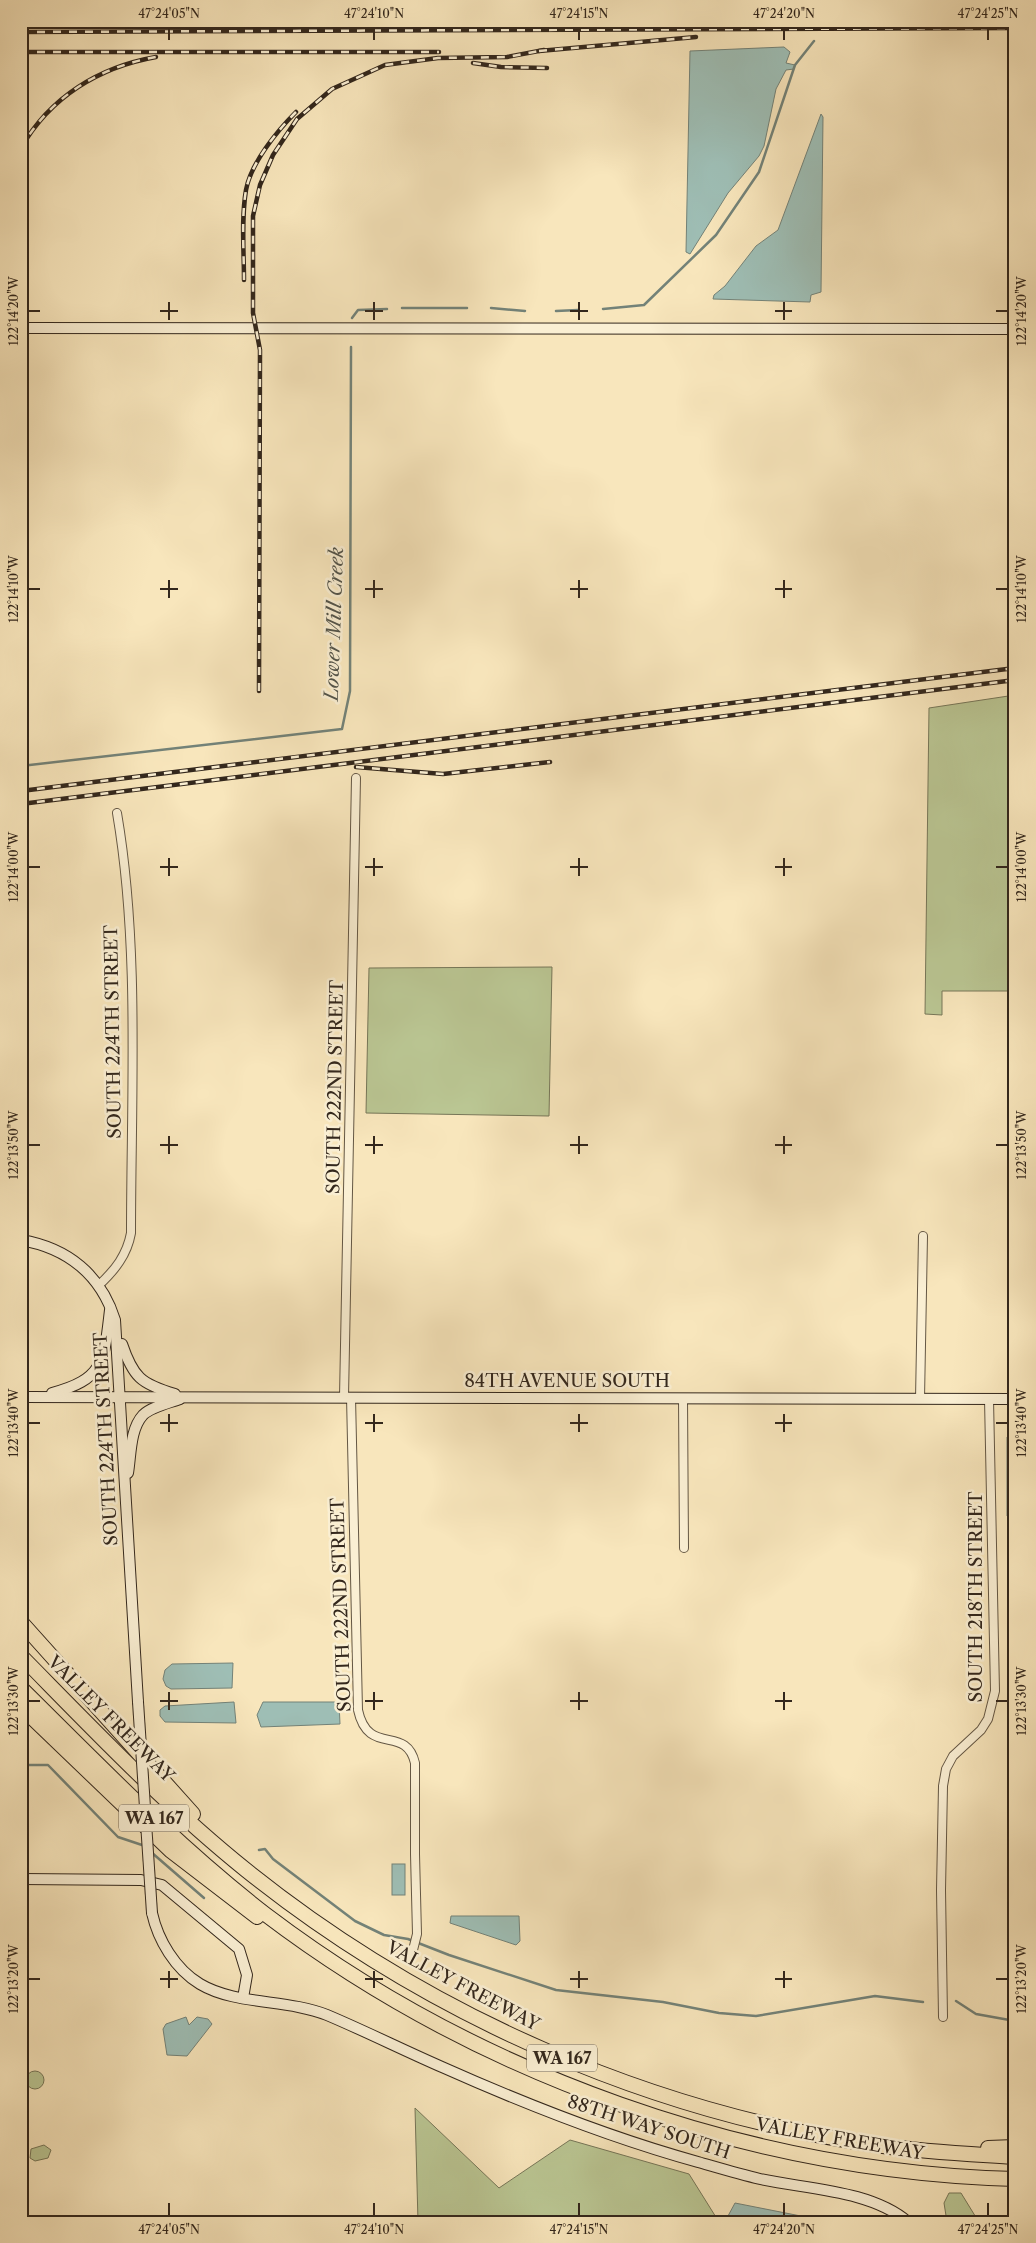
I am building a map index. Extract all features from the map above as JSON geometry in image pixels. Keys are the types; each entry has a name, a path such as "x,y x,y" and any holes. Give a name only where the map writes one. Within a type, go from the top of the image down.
{"highway":[{"path":"21,1622 230,1856"},
{"name":"VALLEY FREEWAY","path":"21,1656 144,1779 230,1856 278,1895 338,1938 399,1976 470,2015 561,2058 704,2108 794,2130 882,2146 1015,2157"},
{"name":"VALLEY FREEWAY","path":"21,1688 168,1832 217,1876 296,1936 366,1982 440,2025 489,2050 553,2078 648,2114 729,2138 806,2156 943,2176 1015,2179"},
{"path":"21,1707 171,1851 247,1912 296,1936"},
{"path":"940,2151 1015,2147"}],"street":[{"path":"21,328 1015,329"},
{"name":"SOUTH 222ND STREET","path":"356,778 347,1397 358,1710 360,1722 372,1736 405,1744 413,1754 416,1773 415,1854 418,1934 411,1958"},
{"name":"SOUTH 224TH STREET","path":"117,813 128,901 132,1015 130,1234 129,1244 120,1263 99,1285 110,1305 116,1327 152,1912 160,1938 177,1964 200,1984 215,1991 243,1998"},
{"path":"920,1399 923,1236"},
{"path":"21,1240 45,1246 68,1256 84,1268 99,1285"},
{"path":"37,1397 82,1383 96,1371 105,1349 110,1305"},
{"path":"116,1327 126,1357 145,1384 185,1397"},
{"name":"84TH AVENUE SOUTH","path":"21,1397 1015,1399"},
{"path":"125,1496 134,1430 138,1422 144,1414 185,1397"},
{"path":"683,1398 684,1548"},
{"name":"SOUTH 218TH STREET","path":"943,2017 941,1899 943,1786 946,1769 953,1756 981,1730 988,1719 995,1691 989,1399"},
{"path":"21,1879 141,1880 162,1885 239,1949 247,1975 243,1998"},
{"name":"88TH WAY SOUTH","path":"243,1998 277,2002 326,2014 445,2069 608,2135 760,2179 835,2193 875,2203 897,2213 908,2222"}],"green space":[{"path":"1015,695 1015,991 942,991 942,1015 925,1014 929,708"},
{"path":"552,967 549,1116 366,1113 369,968"},
{"path":"31,2071 39,2071 44,2076 42,2087 31,2089 26,2084 26,2076"},
{"path":"415,2108 499,2188 570,2140 689,2174 719,2222 418,2222"},
{"path":"44,2145 51,2150 48,2158 35,2161 30,2158 31,2149"},
{"path":"949,2193 961,2193 977,2219 1015,2217 1015,2222 947,2222 944,2203"}],"water":[{"path":"784,47 790,52 786,63 795,65 794,69 786,70 776,89 764,146 759,156 728,193 690,254 686,252 690,51"},
{"path":"821,114 823,117 821,292 811,295 810,302 713,299 714,295 725,286 756,246 778,230"},
{"path":"1015,1431 1015,1516 1007,1516 1007,1437"},
{"path":"233,1663 232,1688 171,1689 166,1686 163,1679 165,1670 172,1664"},
{"path":"234,1702 236,1723 165,1722 160,1716 160,1710 165,1706"},
{"path":"263,1702 339,1702 340,1724 261,1727 257,1715"},
{"path":"392,1864 405,1864 405,1895 392,1895"},
{"path":"451,1916 519,1916 520,1941 516,1945 450,1923"},
{"path":"186,2017 189,2025 197,2017 208,2019 212,2024 187,2056 167,2055 163,2029 166,2024"},
{"path":"735,2203 831,2222 735,2222 728,2216"}],"waterway":[{"name":"Lower Mill Creek","path":"603,309 644,305 716,235 759,172 795,65 814,41"},
{"name":"Lower Mill Creek","path":"402,308 467,308"},
{"name":"Lower Mill Creek","path":"491,308 525,311"},
{"name":"Lower Mill Creek","path":"352,318 358,310 387,309"},
{"name":"Lower Mill Creek","path":"556,311 578,310"},
{"name":"Lower Mill Creek","path":"21,766 342,729 350,691 351,347"},
{"path":"21,1765 48,1765 118,1837 145,1846"},
{"path":"259,1850 265,1849 273,1859 355,1921 384,1935 408,1939 449,1955 556,1990 663,2002 719,2013 756,2016 875,1996 923,2002"},
{"path":"151,1852 204,1898"},
{"path":"956,2001 976,2014 1015,2021"}],"railway":[{"path":"98,21 126,27"},
{"path":"21,32 1015,28"},
{"path":"539,51 696,37"},
{"path":"259,691 260,350 253,313 253,216 260,185 273,155 297,119 332,89 385,65 438,58 507,57 544,50"},
{"path":"21,52 439,52"},
{"path":"21,148 46,114 61,99 78,87 115,68 156,57"},
{"path":"473,63 501,67 547,68"},
{"path":"244,280 244,212 249,180 259,158 281,128 296,112"},
{"path":"21,791 1015,668"},
{"path":"21,804 1015,680"},
{"path":"356,767 443,774 550,762"}]}
